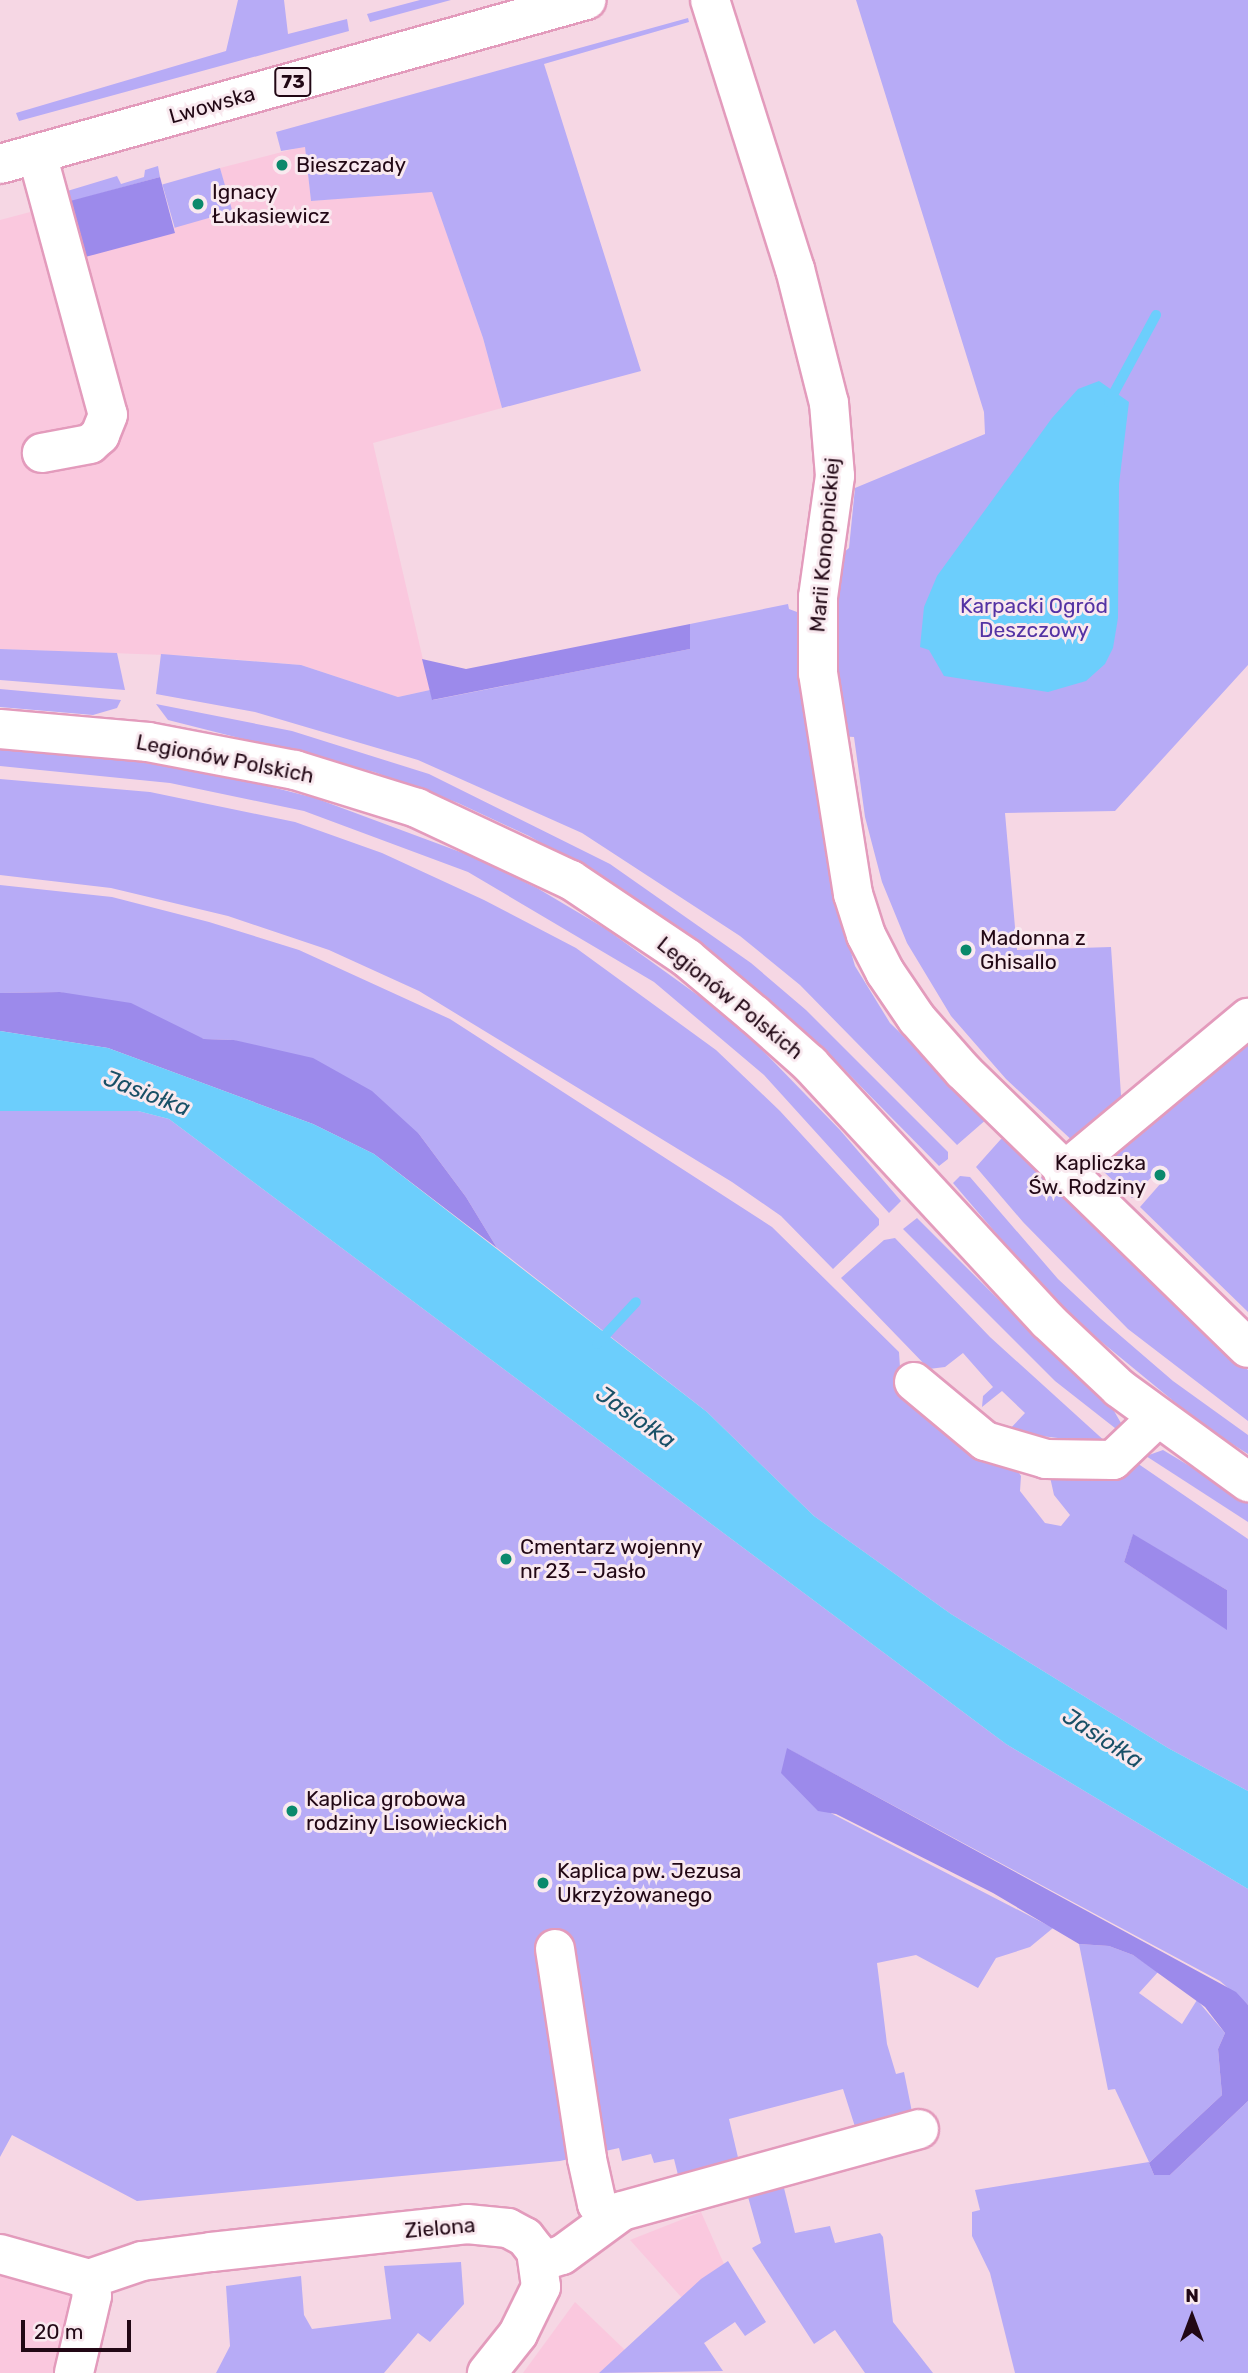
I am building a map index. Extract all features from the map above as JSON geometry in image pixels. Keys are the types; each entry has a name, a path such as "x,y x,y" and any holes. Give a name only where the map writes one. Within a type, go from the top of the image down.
{"street":[{"name":"Lwowska","path":"0,164 586,0"},
{"name":"Marii Konopnickiej","path":"710,0 795,270 829,403 835,476 818,597 818,673 853,894 885,972 963,1071 1063,1172 1248,1348"},
{"path":"37,153 107,415 100,435 90,444 42,453"},
{"name":"Legionów Polskich","path":"0,729 148,742 295,770 439,816 571,880 687,958 810,1064 1048,1321 1119,1388 1248,1482"},
{"path":"1063,1172 1248,1018"},
{"path":"914,1382 985,1441 1046,1459 1113,1460 1158,1416"},
{"path":"555,1949 587,2159 597,2204 607,2220"},
{"path":"487,2373 529,2316 541,2287 540,2262 562,2255 622,2211 919,2129"},
{"name":"Zielona","path":"89,2279 142,2261 467,2224 518,2232 532,2244 540,2262"},
{"path":"0,2254 89,2279 93,2296 74,2373"}],"shaded area":[{"path":"305,146 311,201 432,191 483,338 502,408 373,443 430,690 398,697 301,665 193,656 0,649 0,220 68,202 175,232 174,227 231,212 220,168"},
{"path":"160,177 175,233 83,258 68,202"},
{"path":"690,624 690,649 432,700 422,659 466,669"},
{"path":"60,992 131,1003 204,1039 234,1040 313,1058 372,1091 419,1134 466,1197 497,1248 374,1154 313,1124 108,1048 0,1031 0,993"},
{"path":"1133,1534 1227,1590 1227,1630 1124,1562"},
{"path":"787,1748 1236,1992 1248,2005 1248,2101 1170,2175 1154,2175 1149,2163 1222,2095 1218,2049 1225,2033 1205,2007 1133,1955 1109,1946 1079,1944 993,1893 836,1814 818,1811 781,1773"},
{"path":"701,2212 724,2264 682,2298 630,2240"},
{"path":"0,2266 73,2293 62,2373 0,2373"},
{"path":"575,2302 625,2350 599,2373 523,2373"}],"green space":[{"path":"238,0 284,0 288,34 347,19 349,31 19,121 16,113 226,51"},
{"path":"420,0 451,0 370,22 367,14"},
{"name":"Karpacki Ogród Deszczowy","path":"856,0 1248,0 1248,665 1115,811 1005,813 1017,950 1111,947 1122,1110 1076,1144 1006,1079 951,1016 907,943 882,882 865,817 854,737 838,736 831,673 837,558 849,548 855,488 985,434 984,412"},
{"path":"688,18 689,22 544,64 641,371 502,408 483,338 432,192 311,201 305,147 281,151 276,132"},
{"path":"158,166 160,177 62,204 64,192 117,176 121,184 144,177 145,170"},
{"path":"220,168 232,211 175,228 162,185"},
{"path":"788,604 789,609 797,612 833,891 855,966 890,1023 988,1118 957,1145 800,985 740,936 582,833 418,760 255,712 156,694 161,654 301,665 398,697 430,690 433,700 690,649 690,624"},
{"path":"0,649 117,653 125,690 0,680"},
{"path":"0,689 121,700 117,708 93,715 0,707"},
{"path":"156,704 292,731 429,774 610,864 751,963 806,1010 948,1152 948,1159 939,1166 829,1054 732,969 604,879 529,836 458,803 374,772 168,720"},
{"path":"0,749 133,761 228,776 315,798 471,856 537,888 606,929 735,1022 840,1130 901,1201 889,1213 764,1075 654,982 468,872 304,811 170,783 0,766"},
{"path":"0,779 150,792 295,822 382,853 484,900 576,948 716,1050 780,1111 879,1219 879,1225 833,1269 781,1216 732,1182 419,991 329,950 228,916 111,888 0,875"},
{"path":"0,885 112,897 209,922 299,950 450,1019 772,1227 899,1352 901,1382 1014,1465 1021,1476 1020,1491 1045,1523 1061,1526 1070,1515 1054,1495 1050,1477 1113,1476 1137,1463 1248,1539 1248,1791 1168,1748 951,1614 814,1516 707,1412 497,1248 466,1197 419,1134 234,1040 204,1039 60,992 0,993","holes":["1133,1535 1227,1590 1227,1629 1124,1562"]},
{"path":"1248,1031 1248,1312 1140,1207 1168,1175 1160,1168 1132,1198 1091,1160"},
{"path":"0,1111 138,1111 169,1119 1006,1744 1248,1889 1248,2005 1220,1981 788,1749 821,1808 1053,1928 1030,1947 996,1958 978,1988 916,1955 877,1963 887,2044 896,2074 904,2072 913,2117 857,2133 843,2089 729,2119 740,2166 680,2183 674,2159 654,2163 651,2154 622,2161 619,2148 560,2161 137,2201 12,2135 0,2157"},
{"path":"1001,1139 1012,1140 1068,1201 1248,1370 1248,1421 1128,1329 1023,1222 976,1167"},
{"path":"960,1176 970,1177 1058,1279 1101,1319 1173,1381 1248,1435 1248,1454 1205,1427 1059,1307 953,1183"},
{"path":"917,1218 1051,1352 1110,1404 1121,1423 1120,1432 1055,1381 903,1229"},
{"path":"895,1238 990,1337 1108,1444 1007,1432 1025,1413 1002,1391 982,1407 983,1396 993,1387 963,1353 945,1367 929,1369 841,1278 884,1240"},
{"path":"1163,1450 1248,1501 1248,1522 1146,1456"},
{"path":"1079,1944 1109,1946 1133,1955 1158,1972 1139,1993 1182,2024 1197,2000 1225,2033 1218,2049 1222,2095 1149,2163 1154,2175 1170,2175 1248,2101 1248,2373 1015,2373 990,2273 972,2236 972,2212 980,2210 975,2190 1149,2162 1115,2089 1108,2090"},
{"path":"784,2188 795,2233 830,2226 835,2243 880,2233 883,2237 893,2322 933,2373 865,2373 835,2330 814,2344 752,2248 761,2243 748,2197"},
{"path":"728,2261 766,2322 745,2336 735,2322 704,2343 723,2371 599,2373 701,2279"},
{"path":"461,2262 464,2304 430,2342 418,2333 384,2373 216,2373 230,2346 226,2286 301,2276 304,2315 312,2329 391,2319 384,2266"}],"water":[{"path":"1099,381 1129,402 1119,484 1118,618 1113,648 1105,664 1086,681 1048,692 944,676 929,650 920,647 924,607 937,576 1052,418 1078,389"},
{"name":"Jasiołka","path":"0,1031 108,1048 313,1124 374,1154 707,1412 814,1516 951,1614 1168,1748 1248,1791 1248,1889 1006,1744 169,1119 138,1111 0,1111"}],"waterway":[{"path":"1109,402 1156,315"},
{"path":"597,1344 636,1302"}],"place":[{"name":"Bieszczady","path":"282,165"},
{"name":"Ignacy Łukasiewicz","path":"198,204"},
{"name":"Madonna z Ghisallo","path":"966,950"},
{"name":"Kapliczka Św. Rodziny","path":"1160,1175"},
{"name":"Cmentarz wojenny nr 23 – Jasło","path":"506,1559"},
{"name":"Kaplica grobowa rodziny Lisowieckich","path":"292,1811"},
{"name":"Kaplica pw. Jezusa Ukrzyżowanego","path":"543,1883"}]}
